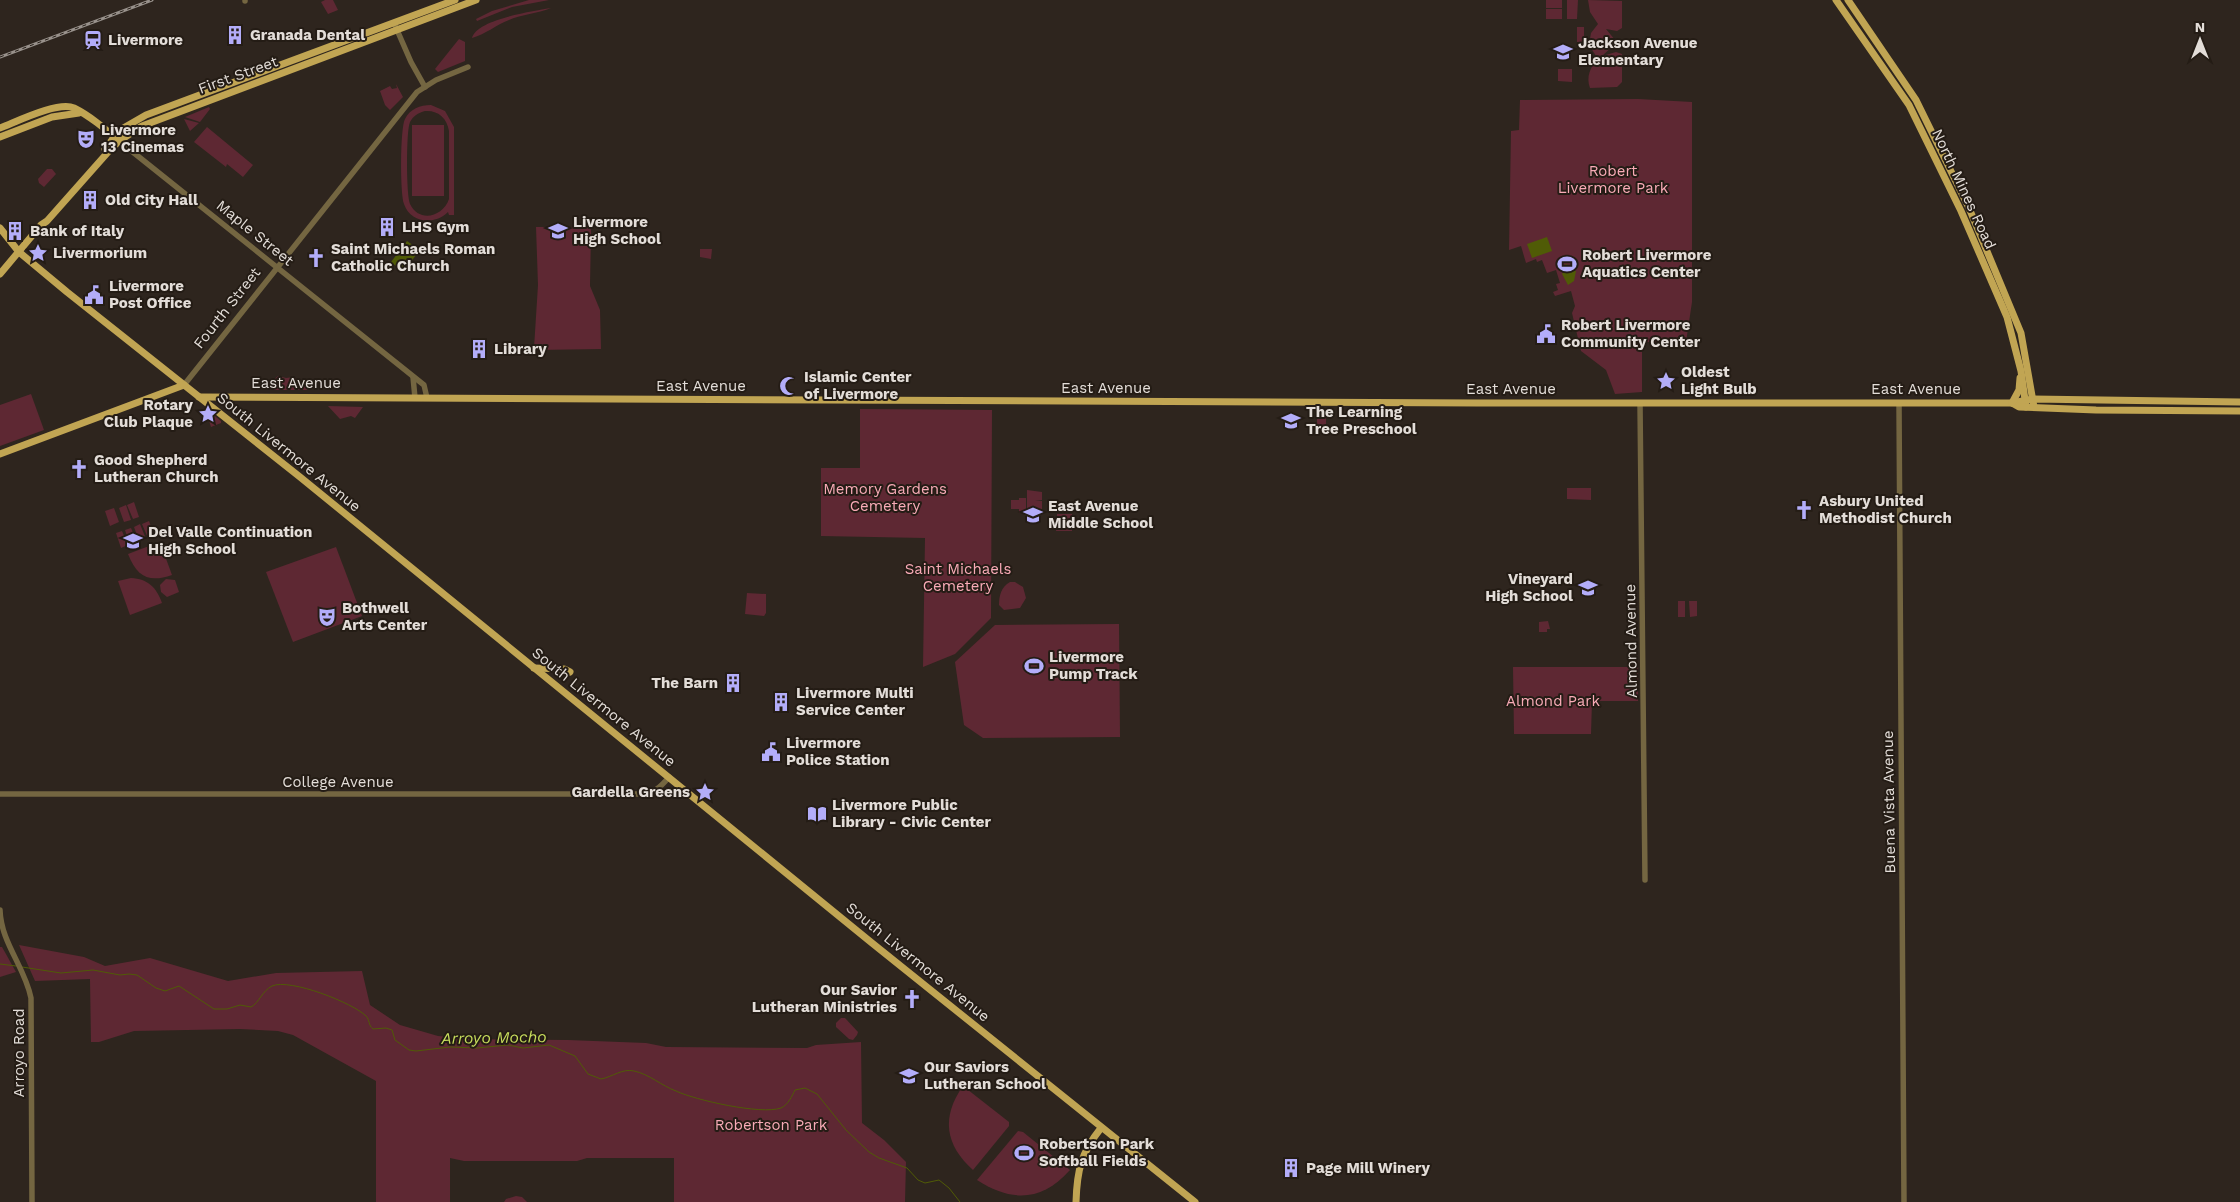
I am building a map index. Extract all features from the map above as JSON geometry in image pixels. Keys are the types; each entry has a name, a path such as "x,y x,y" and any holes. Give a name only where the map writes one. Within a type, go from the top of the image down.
{"main road":[{"name":"First Street","path":"0,274 41,225 44,218 132,122 146,115 455,0"},
{"name":"First Street","path":"117,139 165,116 476,0"},
{"name":"North Mines Road","path":"1836,0 1909,105 1961,210 2012,333 2030,403"},
{"name":"North Mines Road","path":"1848,0 1916,100 1969,208 2006,294 2021,335 2030,403"},
{"name":"Maple Street","path":"0,128 57,108 74,108 79,113 95,121 117,139"},
{"path":"0,136 52,117 79,113"},
{"name":"South Livermore Avenue","path":"0,228 19,252 300,477 1101,1128 1195,1202"},
{"path":"1999,298 2006,302 2016,330 2021,335"},
{"path":"2012,403 2018,390 2022,371"},
{"path":"0,454 184,385"},
{"name":"East Avenue","path":"199,397 2012,403 2019,407 2030,403 2240,402"},
{"name":"East Avenue","path":"2030,403 2096,410 2240,411"},
{"path":"534,668 564,669 570,672"},
{"path":"1076,1202 1078,1171 1082,1158 1101,1128"}],"street":[{"path":"394,23 425,87"},
{"name":"Fourth Street","path":"184,385 417,92 436,80 468,67"},
{"name":"Maple Street","path":"117,139 424,385 427,398"},
{"path":"413,377 416,398"},
{"name":"Almond Avenue","path":"1640,403 1646,880"},
{"name":"Buena Vista Avenue","path":"1899,403 1904,1202"},
{"name":"College Avenue","path":"0,794 639,794 650,793 660,788 669,777"},
{"name":"Arroyo Road","path":"0,910 3,931 30,990 32,1014 32,1202"}],"green space":[{"path":"333,0 338,10 328,14 321,2"},
{"path":"529,0 549,0 512,7 477,21 476,19 492,11"},
{"path":"1546,0 1562,0 1562,8 1546,8"},
{"path":"1567,0 1578,0 1577,19 1567,19"},
{"path":"1588,0 1622,1 1622,28 1617,31 1606,29 1615,40 1615,44 1602,56 1616,52 1622,54 1622,82 1617,87 1590,88 1588,80 1590,72 1598,59 1589,45 1591,33 1598,24 1590,12"},
{"path":"551,8 514,18 472,38 476,31 495,21"},
{"path":"1546,9 1562,9 1562,19 1546,19"},
{"path":"1577,27 1584,27 1584,42 1577,42"},
{"path":"459,39 465,42 465,61 438,72 435,69"},
{"path":"1558,69 1572,69 1572,82 1558,81"},
{"path":"396,84 403,97 390,110 385,105 380,91 390,86 392,89 397,88"},
{"name":"Robert Livermore Park","path":"1638,99 1692,102 1692,302 1686,342 1642,342 1642,392 1615,394 1606,370 1581,351 1572,313 1575,306 1571,291 1555,296 1553,292 1558,290 1556,284 1560,283 1556,270 1547,273 1542,260 1537,262 1536,259 1526,263 1521,246 1509,250 1511,131 1519,130 1520,100"},
{"path":"427,105 445,111 454,127 454,215 449,215 448,212 437,219 424,220 412,216 404,204 401,147 405,119 413,110","holes":["430,111 438,113 444,119 449,131 449,199 442,210 436,214 425,216 419,214 410,204 407,177 407,149 410,122 416,115"]},
{"path":"209,107 210,109 200,122 185,117"},
{"path":"184,119 199,123 190,131"},
{"path":"412,125 444,125 444,196 412,196"},
{"path":"207,127 253,165 243,177 227,164 226,167 194,142"},
{"path":"47,169 52,169 56,174 44,187 39,183 38,179"},
{"path":"536,227 589,227 591,230 590,286 600,310 601,349 537,350 534,348 538,285"},
{"path":"700,249 712,249 711,259 700,257"},
{"path":"278,376 294,377 308,390 272,390 274,386 271,382"},
{"path":"31,394 44,430 0,446 0,405"},
{"path":"328,406 363,407 355,418 351,416 340,419"},
{"path":"205,408 221,421 221,423 211,427"},
{"path":"860,409 992,410 991,618 955,654 923,667 925,538 821,536 821,468 860,468"},
{"path":"1317,412 1326,412 1326,425 1317,426"},
{"path":"1567,488 1591,488 1591,500 1567,499"},
{"path":"1027,490 1042,492 1042,500 1035,500 1042,501 1042,509 1035,509 1035,513 1027,513"},
{"path":"1019,498 1026,498 1026,513 1019,513 1019,509 1011,509 1011,500 1019,500"},
{"path":"134,502 139,517 133,519 127,505"},
{"path":"126,505 131,520 124,522 119,508"},
{"path":"114,508 119,522 110,526 105,511"},
{"path":"1057,514 1072,514 1072,522 1057,521"},
{"path":"149,521 154,535 148,538 142,524"},
{"path":"1057,523 1072,523 1072,531 1056,531"},
{"path":"140,524 146,539 139,541 134,527"},
{"path":"131,528 137,542 130,545 125,530"},
{"path":"122,531 128,545 121,548 116,533"},
{"path":"157,543 161,545 172,575 150,578 135,568 128,554"},
{"path":"336,547 362,616 293,642 266,572"},
{"path":"131,578 142,580 151,585 162,603 130,615 118,581"},
{"path":"166,579 175,580 179,592 167,597 161,592 160,585"},
{"path":"1010,582 1015,582 1023,587 1026,598 1020,608 1004,610 999,605 1000,595 1004,586"},
{"path":"747,593 766,594 766,613 764,616 745,614"},
{"path":"1678,601 1685,601 1685,617 1678,617"},
{"path":"1689,601 1697,601 1697,616 1690,617"},
{"path":"1548,621 1550,629 1547,629 1547,632 1539,632 1539,622"},
{"path":"1119,624 1120,737 983,738 964,725 955,662 995,625"},
{"name":"Almond Park","path":"1513,667 1638,667 1638,701 1592,701 1591,734 1514,734"},
{"name":"Robertson Park","path":"19,945 84,957 105,966 150,958 228,981 276,973 362,971 370,1005 400,1025 438,1036 469,1039 646,1043 666,1047 807,1048 816,1045 861,1042 862,1123 884,1140 906,1162 905,1202 674,1202 674,1158 587,1158 577,1161 464,1161 450,1158 450,1202 376,1202 376,1081 293,1035 278,1031 240,1029 134,1031 99,1042 91,1042 90,979 35,981"},
{"path":"0,947 2,947 16,972 0,977"},
{"path":"841,1018 845,1018 858,1032 853,1040 849,1039 836,1027 836,1023"},
{"name":"Robertson Park Softball Fields","path":"963,1086 1009,1122 1009,1126 973,1170 957,1151 949,1130 951,1109"},
{"name":"Robertson Park Softball Fields","path":"1018,1131 1023,1132 1070,1170 1059,1181 1048,1188 1026,1195 1002,1192 977,1180"},
{"path":"516,1196 522,1197 527,1202 504,1202 506,1199"}],"shaded area":[{"path":"1547,237 1552,251 1532,258 1527,244"},
{"path":"407,241 420,250 403,272 391,262"},
{"path":"1567,264 1569,271 1576,271 1574,281 1568,285 1562,274 1565,269 1561,266"}],"waterway":[{"name":"Arroyo Mocho","path":"0,964 16,966"},
{"name":"Arroyo Mocho","path":"22,967 61,973 93,970 120,975 137,975 156,988 165,991 179,986 214,1009 227,1009 240,1005 251,1007 272,986 281,984 292,985 321,993 359,1011 366,1016 373,1029 386,1028 392,1030 395,1040 409,1050 508,1045 523,1048 549,1045 575,1056 588,1074 601,1079 630,1070 645,1075 685,1095 744,1108 759,1110 781,1108 788,1103 795,1090 805,1088 817,1094 846,1130 869,1152 879,1158 907,1168 918,1180 925,1183 939,1180 949,1188 960,1202"}],"railway":[{"path":"0,57 152,0"}],"place":[{"name":"Granada Dental","path":"235,35"},
{"name":"Livermore","path":"93,40"},
{"name":"Jackson Avenue Elementary","path":"1563,52"},
{"name":"Livermore 13 Cinemas","path":"86,139"},
{"name":"Old City Hall","path":"90,200"},
{"name":"LHS Gym","path":"387,227"},
{"name":"Bank of Italy","path":"15,231"},
{"name":"Livermore High School","path":"558,231"},
{"name":"Livermorium","path":"38,253"},
{"name":"Saint Michaels Roman Catholic Church","path":"316,258"},
{"name":"Robert Livermore Aquatics Center","path":"1567,264"},
{"name":"Livermore Post Office","path":"94,295"},
{"name":"Robert Livermore Community Center","path":"1546,334"},
{"name":"Library","path":"479,349"},
{"name":"Oldest Light Bulb","path":"1666,381"},
{"name":"Islamic Center of Livermore","path":"789,386"},
{"name":"Rotary Club Plaque","path":"208,414"},
{"name":"The Learning Tree Preschool","path":"1291,421"},
{"name":"Good Shepherd Lutheran Church","path":"79,469"},
{"name":"Asbury United Methodist Church","path":"1804,510"},
{"name":"East Avenue Middle School","path":"1033,515"},
{"name":"Del Valle Continuation High School","path":"133,541"},
{"name":"Vineyard High School","path":"1588,588"},
{"name":"Bothwell Arts Center","path":"327,617"},
{"name":"Livermore Pump Track","path":"1034,666"},
{"name":"The Barn","path":"733,683"},
{"name":"Livermore Multi Service Center","path":"781,702"},
{"name":"Livermore Police Station","path":"771,752"},
{"name":"Gardella Greens","path":"705,792"},
{"name":"Livermore Public Library - Civic Center","path":"817,814"},
{"name":"Our Savior Lutheran Ministries","path":"912,999"},
{"name":"Our Saviors Lutheran School","path":"909,1076"},
{"name":"Robertson Park Softball Fields","path":"1024,1153"},
{"name":"Page Mill Winery","path":"1291,1168"}],"park label":[{"name":"Memory Gardens Cemetery","path":"885,498"},
{"name":"Saint Michaels Cemetery","path":"958,578"}]}
